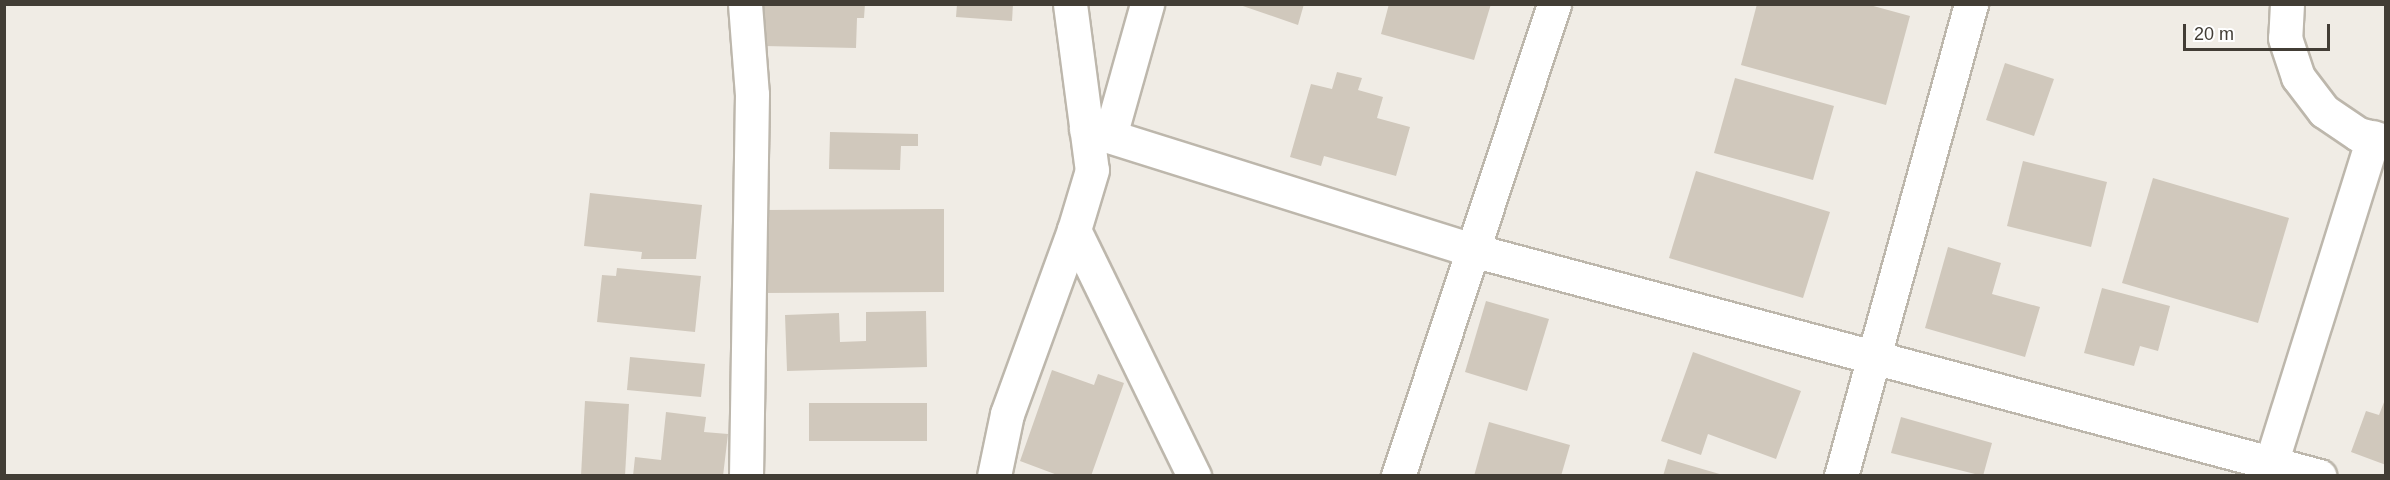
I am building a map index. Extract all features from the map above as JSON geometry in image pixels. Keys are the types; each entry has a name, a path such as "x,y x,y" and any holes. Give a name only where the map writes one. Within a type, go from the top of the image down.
{"street":[{"path":"745,4 752,94 746,476"},
{"path":"1070,4 1098,133"},
{"path":"994,476 1007,414 1074,230 1092,170 1098,133 1147,4"},
{"path":"1398,476 1476,251 1554,4"},
{"path":"1841,476 1872,356 1971,4"},
{"path":"2270,467 2379,139 2324,111 2298,77 2285,38 2287,4"},
{"path":"1098,133 1476,251 1872,356 2270,467 2319,476"},
{"path":"1074,230 1194,476"}],"building":[{"path":"764,4 865,4 864,18 857,18 856,48 764,46"},
{"path":"957,4 1013,4 1012,21 956,17"},
{"path":"1237,4 1304,4 1298,25"},
{"path":"1389,4 1491,4 1474,60 1381,34"},
{"path":"1757,4 1866,4 1910,16 1886,105 1741,65"},
{"path":"2005,63 2054,79 2034,136 1986,120"},
{"path":"1337,72 1362,78 1358,90 1383,97 1377,118 1410,127 1396,176 1324,156 1321,166 1290,157 1311,84 1332,89"},
{"path":"1735,78 1834,106 1813,180 1714,153"},
{"path":"830,132 918,134 918,146 901,146 900,170 829,169"},
{"path":"2023,161 2107,182 2091,247 2007,226"},
{"path":"1696,171 1830,212 1803,298 1669,258"},
{"path":"2153,178 2289,218 2258,323 2122,283"},
{"path":"590,193 702,205 696,259 641,259 642,252 584,246"},
{"path":"944,209 944,292 763,293 762,210"},
{"path":"1948,247 2001,263 1992,294 2040,307 2025,357 1925,328"},
{"path":"617,268 701,276 695,332 597,322 602,275 616,276"},
{"path":"2102,288 2170,306 2158,351 2140,346 2134,366 2084,353"},
{"path":"1486,301 1549,319 1527,391 1465,372"},
{"path":"926,311 927,367 787,371 785,315 839,313 840,342 866,341 866,312"},
{"path":"1693,352 1801,391 1776,459 1708,434 1701,455 1661,441"},
{"path":"630,357 705,364 701,397 627,390"},
{"path":"1052,370 1094,385 1098,374 1124,383 1091,476 1060,476 1020,461"},
{"path":"2386,397 2386,465 2351,452 2366,411 2379,415"},
{"path":"585,401 629,404 625,476 581,476"},
{"path":"809,403 927,403 927,441 809,441"},
{"path":"666,412 706,417 704,432 728,434 723,476 633,476 635,457 661,460"},
{"path":"1901,417 1992,443 1983,476 1891,453"},
{"path":"1489,422 1570,445 1561,476 1474,476"},
{"path":"1668,459 1723,475 1723,476 1663,476"}]}
